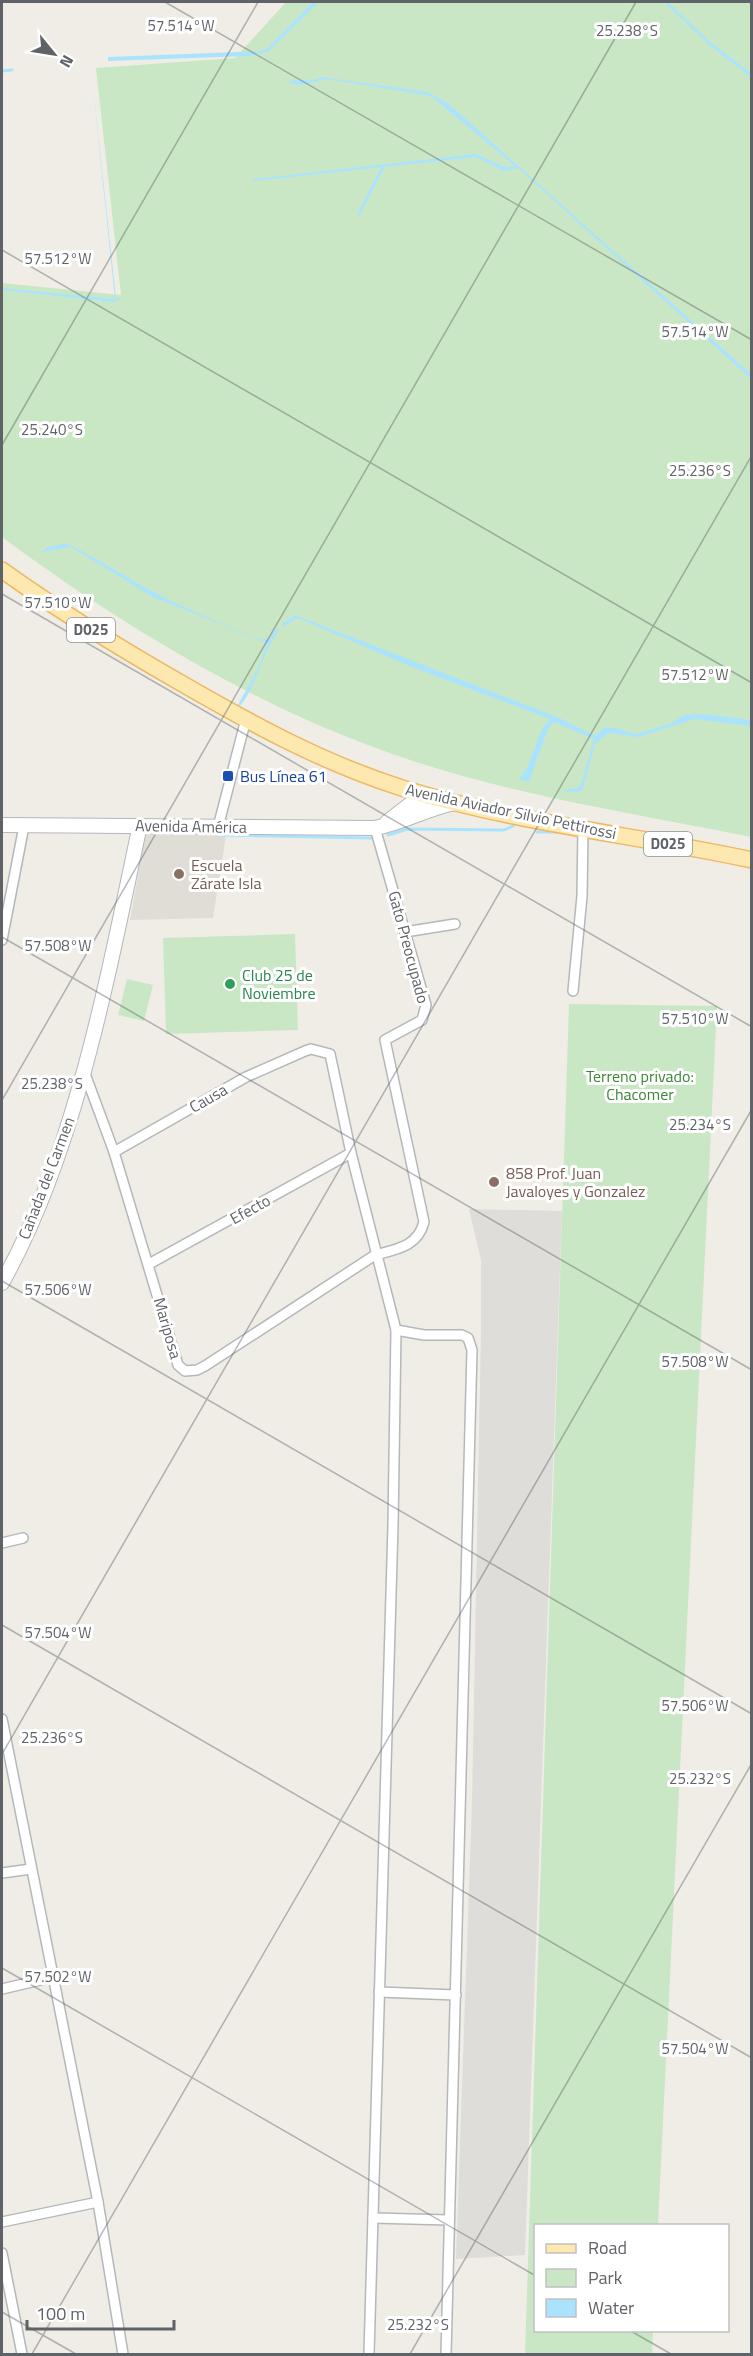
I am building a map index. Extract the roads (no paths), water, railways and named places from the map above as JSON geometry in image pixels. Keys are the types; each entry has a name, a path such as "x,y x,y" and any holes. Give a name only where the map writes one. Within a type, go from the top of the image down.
{"main road":[{"name":"Avenida Aviador Silvio Pettirossi","path":"2,570 88,628 246,720 325,760 428,795 460,803 752,860"},
{"path":"378,827 409,805 428,795"},
{"name":"Avenida América","path":"2,825 378,827 406,820 434,807 460,803"},
{"name":"Cañada del Carmen","path":"2,1281 34,1217 84,1070 140,825"}],"street":[{"path":"218,827 246,720"},
{"path":"2,940 24,826"},
{"name":"Gato Preocupado","path":"375,1255 404,1247 417,1239 424,1222 385,1040 415,1024 426,1013 426,1005 378,827"},
{"path":"573,991 582,896 584,828"},
{"path":"405,932 455,924"},
{"name":"Causa","path":"114,1152 246,1077 311,1049 330,1054 351,1153"},
{"name":"Mariposa","path":"84,1070 114,1152 178,1365 190,1372 205,1366 375,1255"},
{"path":"351,1153 375,1255 396,1330 393,1525 369,2355"},
{"name":"Efecto","path":"149,1264 351,1153"},
{"path":"396,1330 424,1335 462,1335 468,1338 472,1350 446,2355"},
{"path":"2,1543 22,1538"},
{"path":"2,1719 5,1760 31,1869 98,2202 123,2355"},
{"path":"2,1873 31,1869"},
{"path":"2,1989 53,1977"},
{"path":"380,1992 456,1995"},
{"path":"2,2222 98,2202"},
{"path":"373,2218 449,2220"},
{"path":"2,2253 22,2355"}],"water":[{"path":"313,2 319,2 268,52 248,56 108,61 108,57 261,51 268,48"},
{"path":"91,68 116,298 122,299 113,302 2,290 2,288 115,299"},
{"path":"322,77 428,92 449,104 751,374 751,379 518,168 504,171 476,157 253,181 253,179 476,154 505,167 515,166 431,96 327,79 303,85 287,83"},
{"path":"64,544 81,551 168,600 259,639 268,640 277,627 279,630 240,706 238,705 259,666 267,643 153,597 71,547 41,552 48,547"},
{"path":"295,615 562,719 595,736 604,728 616,728 636,734 670,724 684,715 703,714 751,720 751,726 695,719 639,737 609,733 595,744 582,791 565,792 564,790 577,788 581,784 594,739 554,722 548,729 529,782 519,779 527,768 542,729 550,719 412,667 300,619 295,619 284,627 282,624"}],"waterway":[{"path":"666,2 708,42 752,76"},
{"path":"2,71 12,70"},
{"path":"359,214 384,165"},
{"path":"388,835 408,829 504,830 513,826"},
{"path":"537,832 559,832"},
{"path":"217,835 371,838"}],"place":[{"name":"Bus Línea 61","path":"228,776"},
{"name":"Escuela Zárate Isla","path":"179,874"},
{"name":"Club 25 de Noviembre","path":"230,984"},
{"name":"858 Prof. Juan Javaloyes y Gonzalez","path":"494,1182"}],"park label":[{"name":"Terreno privado: Chacomer","path":"640,1085"}]}
